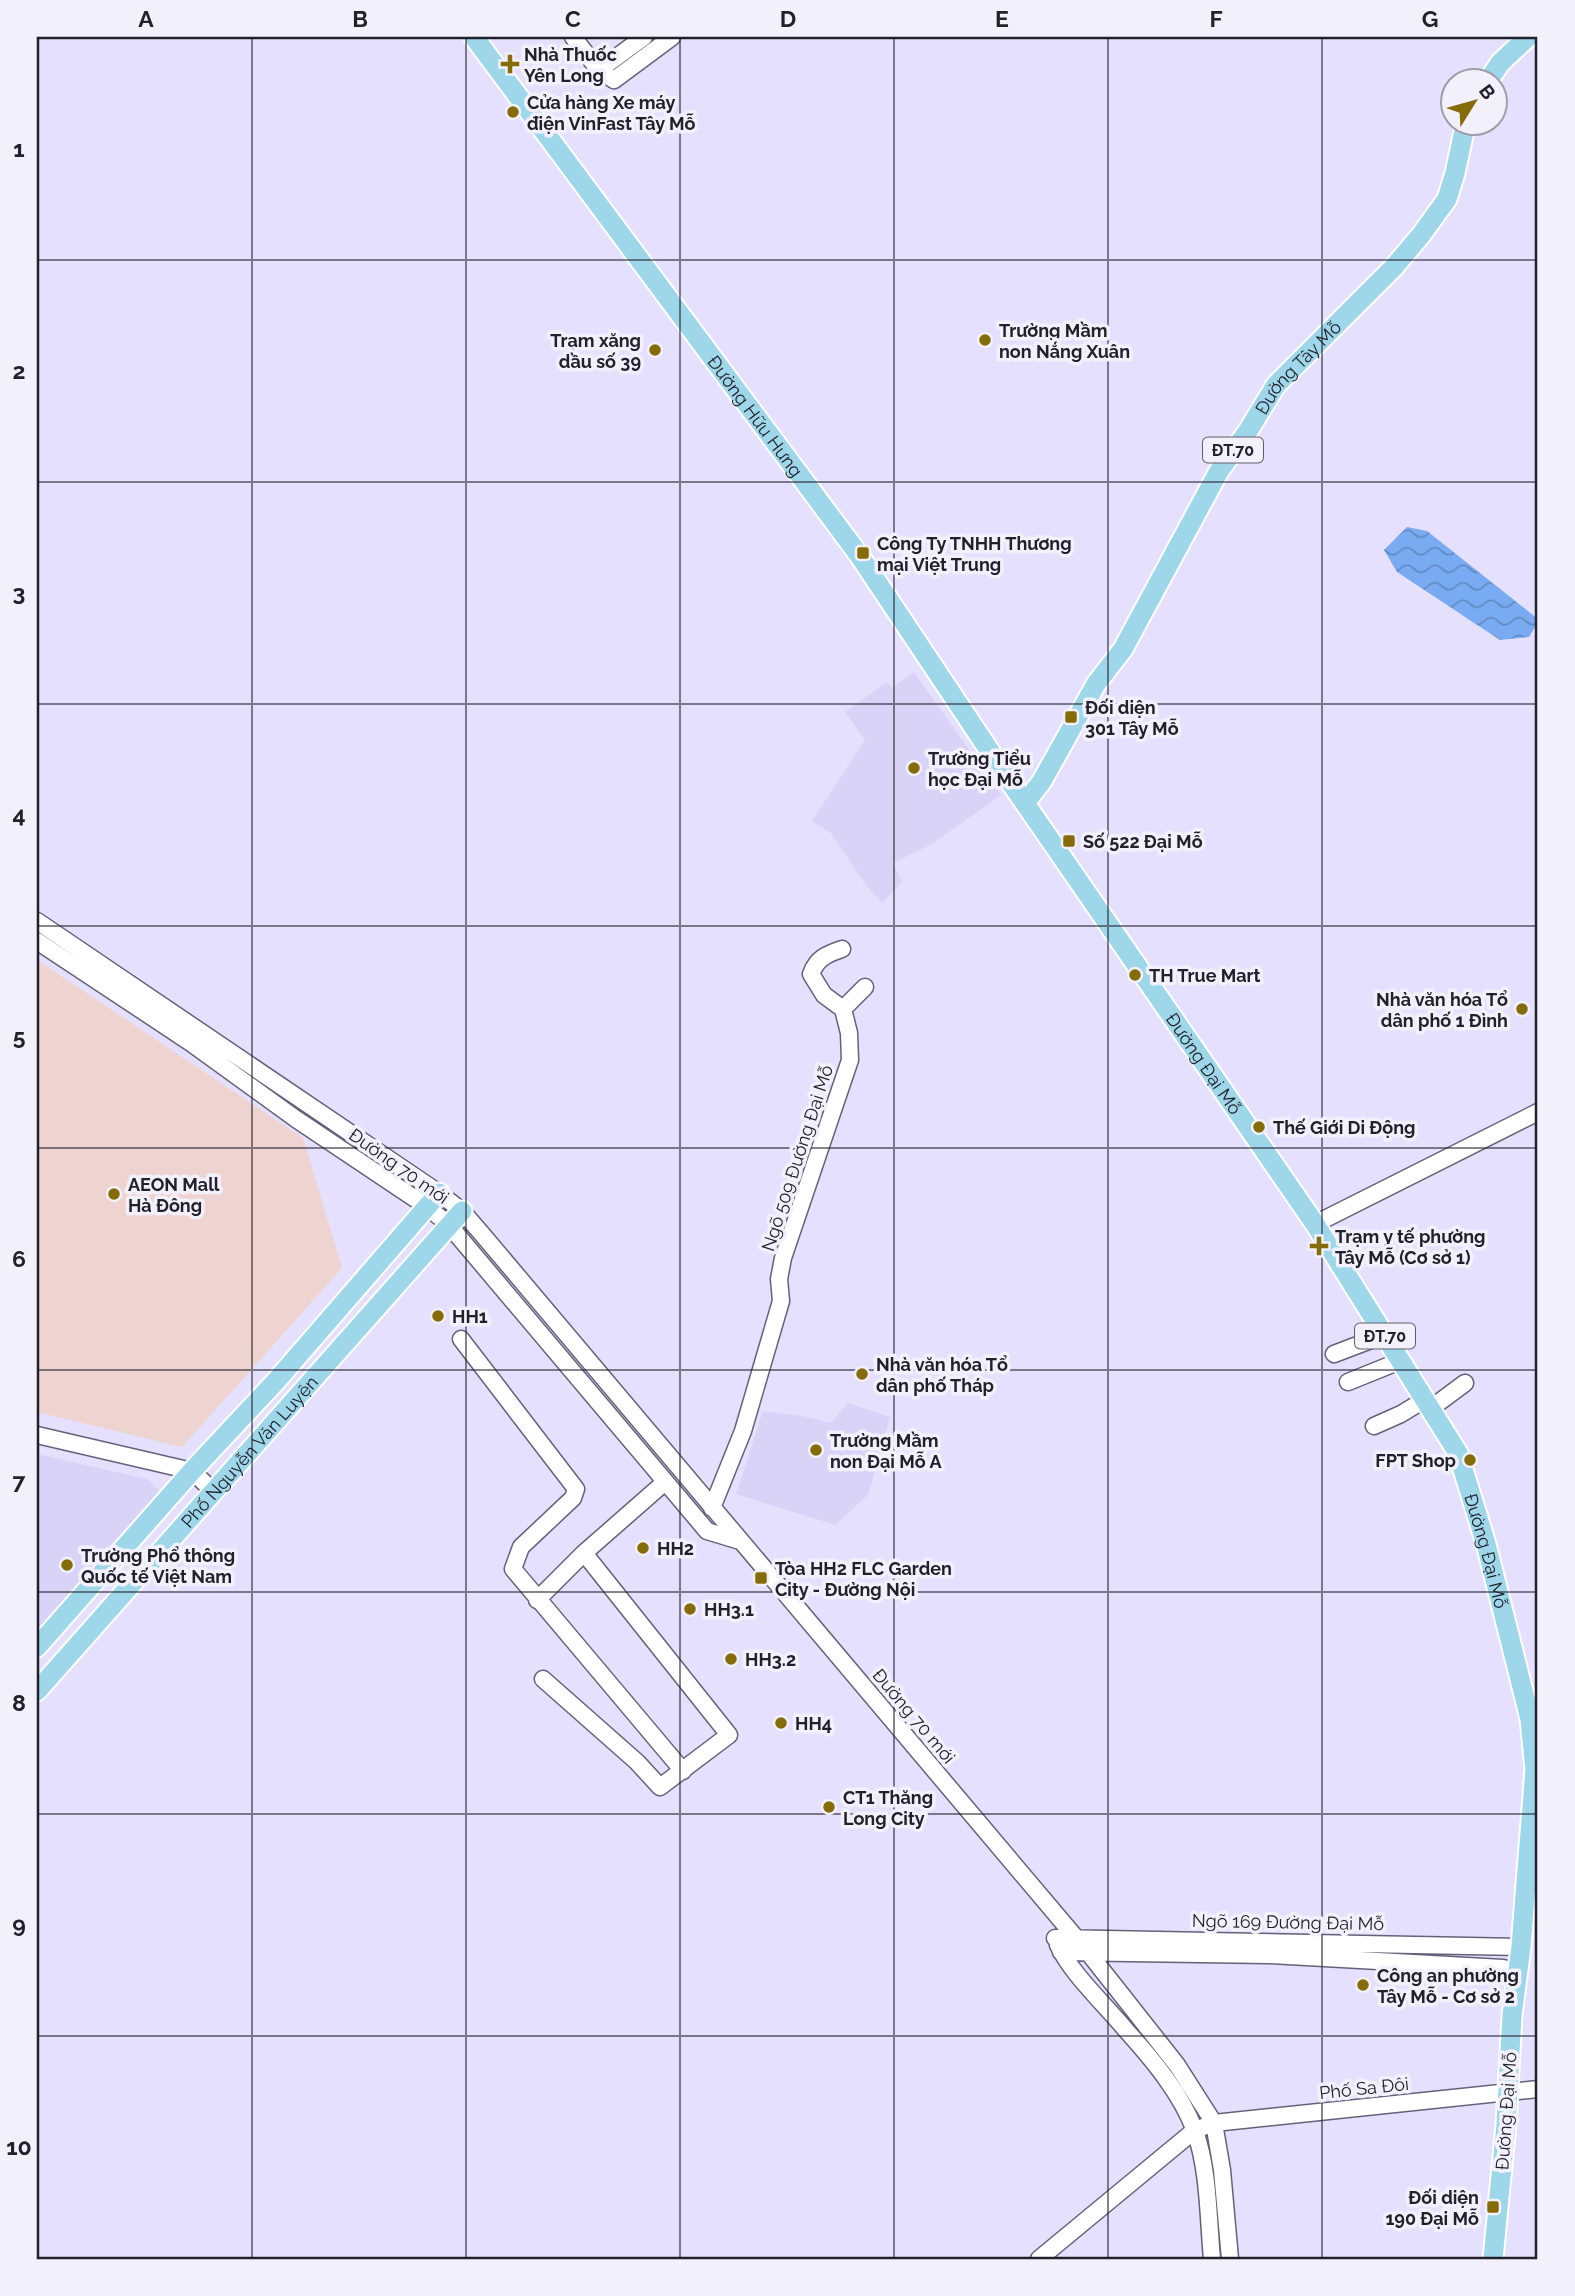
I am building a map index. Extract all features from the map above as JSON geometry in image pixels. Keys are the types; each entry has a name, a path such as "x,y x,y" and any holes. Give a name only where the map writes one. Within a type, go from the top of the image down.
{"main road":[{"name":"Đường Hữu Hưng","path":"474,37 859,555 1025,803"},
{"path":"1498,66 1523,42"},
{"name":"Đường Tây Mỗ","path":"1025,803 1042,781 1096,684 1122,649 1219,471 1276,385 1393,268 1447,199 1463,136"},
{"name":"Đường Đại Mỗ","path":"1025,803 1315,1224 1458,1452 1486,1544 1530,1719 1535,1770 1493,2259"},
{"name":"Phố Nguyễn Văn Luyện","path":"37,1647 192,1471 276,1381 432,1200"},
{"name":"Phố Nguyễn Văn Luyện","path":"39,1686 455,1218"}],"street":[{"path":"573,37 598,70 614,80 672,37"},
{"path":"598,70 644,37"},
{"path":"37,921 195,1038"},
{"name":"Đường 70 mới","path":"37,942 195,1038 296,1119 432,1200 455,1218 712,1508 1087,1951 1177,2065 1197,2092 1214,2123 1222,2170 1230,2259"},
{"path":"842,949 815,963 811,974 817,987 843,1009 865,987"},
{"name":"Ngõ 509 Đường Đại Mỗ","path":"712,1508 753,1399 781,1301 779,1279 783,1258 849,1060 849,1033 843,1009"},
{"path":"1315,1224 1538,1112"},
{"name":"Đường 70 mới","path":"455,1218 707,1531 740,1541"},
{"path":"1335,1354 1384,1335"},
{"path":"461,1339 576,1489 573,1498 522,1547 513,1569 683,1771"},
{"path":"1348,1382 1400,1361"},
{"path":"1374,1426 1427,1405 1465,1383"},
{"path":"37,1435 192,1471 213,1491"},
{"path":"537,1600 583,1553 666,1482"},
{"path":"543,1679 638,1762 660,1787 729,1735 583,1553"},
{"path":"1058,1918 1058,1945 1174,2090 1195,2130 1204,2168 1212,2259"},
{"name":"Ngõ 169 Đường Đại Mỗ","path":"1058,1945 1074,1938 1521,1947"},
{"name":"Ngõ 169 Đường Đại Mỗ","path":"1058,1945 1087,1951 1269,1955 1503,1968 1518,1972"},
{"name":"Phố Sa Đôi","path":"1039,2259 1195,2130 1214,2123 1538,2090"}],"shaded area":[{"name":"Trường Tiểu học Đại Mỗ","path":"914,672 1001,795 932,844 893,863 902,882 882,903 866,885 831,833 812,821 865,740 845,712 887,682 892,688"},
{"path":"37,960 303,1138 342,1268 182,1447 37,1412"},
{"name":"Trường Mầm non Đại Mỗ A","path":"848,1403 890,1417 868,1495 835,1525 736,1494 763,1411 831,1423"},
{"name":"Trường Phổ thông Quốc tế Việt Nam","path":"37,1454 147,1479 159,1490 157,1498 37,1631"}],"water":[{"path":"1407,527 1427,531 1538,619 1529,637 1500,640 1397,572 1384,550"}],"place":[{"name":"Nhà Thuốc Yên Long","path":"510,64"},
{"name":"Cửa hàng Xe máy điện VinFast Tây Mỗ","path":"513,112"},
{"name":"Trường Mầm non Nắng Xuân","path":"985,340"},
{"name":"Trạm xăng dầu số 39","path":"655,350"},
{"name":"Công Ty TNHH Thương mại Việt Trung","path":"863,553"},
{"name":"Đối diện 301 Tây Mỗ","path":"1071,717"},
{"name":"Trường Tiểu học Đại Mỗ","path":"914,768"},
{"name":"Số 522 Đại Mỗ","path":"1069,841"},
{"name":"TH True Mart","path":"1135,975"},
{"name":"Nhà văn hóa Tổ dân phố 1 Đình","path":"1522,1009"},
{"name":"Thế Giới Di Động","path":"1259,1127"},
{"name":"AEON Mall Hà Đông","path":"114,1194"},
{"name":"Trạm y tế phường Tây Mỗ (Cơ sở 1)","path":"1319,1246"},
{"name":"HH1","path":"438,1316"},
{"name":"Nhà văn hóa Tổ dân phố Tháp","path":"862,1374"},
{"name":"Trường Mầm non Đại Mỗ A","path":"816,1450"},
{"name":"FPT Shop","path":"1470,1460"},
{"name":"HH2","path":"643,1548"},
{"name":"Trường Phổ thông Quốc tế Việt Nam","path":"67,1565"},
{"name":"Tòa HH2 FLC Garden City - Đường Nội","path":"761,1578"},
{"name":"HH3.1","path":"690,1609"},
{"name":"HH3.2","path":"731,1659"},
{"name":"HH4","path":"781,1723"},
{"name":"CT1 Thăng Long City","path":"829,1807"},
{"name":"Công an phường Tây Mỗ - Cơ sở 2","path":"1363,1985"},
{"name":"Đối diện 190 Đại Mỗ","path":"1493,2207"}]}
